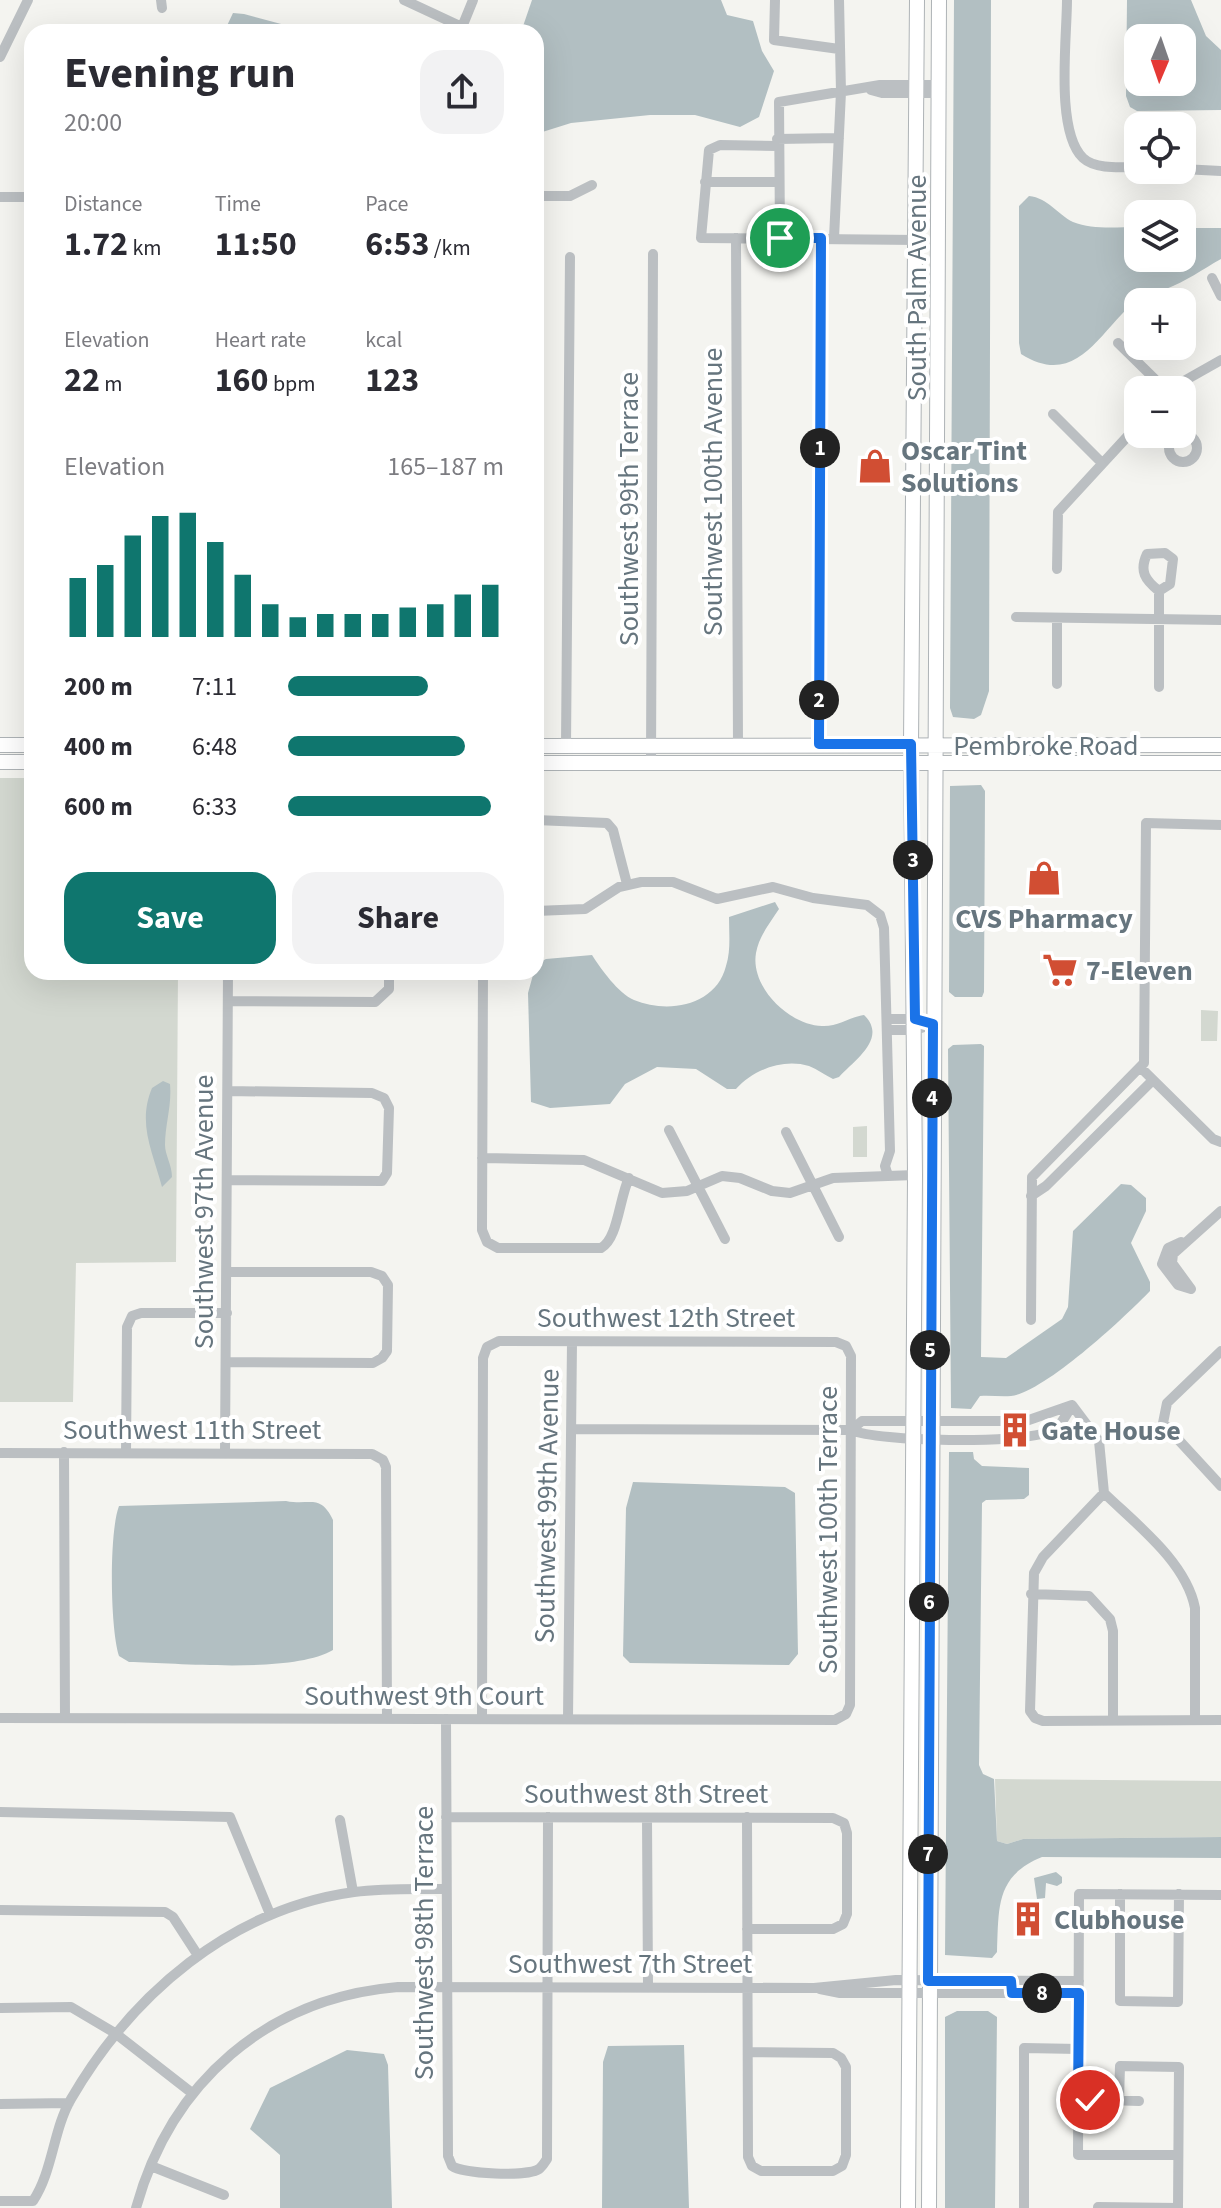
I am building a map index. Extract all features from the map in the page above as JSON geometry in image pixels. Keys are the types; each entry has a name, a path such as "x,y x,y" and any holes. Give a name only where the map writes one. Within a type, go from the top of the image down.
{"main road":[{"name":"South Palm Avenue","path":"908,2208 915,1175 911,744 918,240 917,0"},
{"name":"South Palm Avenue","path":"929,2208 930,1420 937,744 939,0"},
{"path":"0,745 24,745"},
{"name":"Pembroke Road","path":"544,746 1221,745"},
{"path":"0,762 24,762"},
{"name":"Pembroke Road","path":"544,763 1221,763"}],"street":[{"path":"0,57 28,0"},
{"path":"404,0 450,24"},
{"path":"463,24 473,0"},
{"path":"775,0 774,40 839,49"},
{"path":"834,238 841,92 839,0"},
{"path":"1067,0 1066,129 1084,159 1101,166 1124,167"},
{"path":"780,238 776,109 782,100 841,92 938,89"},
{"path":"839,138 720,145 709,150 701,238 918,240"},
{"path":"1196,170 1221,171"},
{"path":"705,182 778,182"},
{"path":"544,196 570,196 592,185"},
{"path":"0,197 24,197"},
{"name":"Southwest 100th Avenue","path":"736,238 738,747"},
{"path":"819,744 821,238"},
{"name":"Southwest 99th Terrace","path":"651,765 653,254"},
{"path":"566,746 570,257"},
{"path":"1212,278 1221,296"},
{"path":"1118,343 1152,376"},
{"path":"1192,376 1221,360"},
{"path":"1053,414 1101,462"},
{"path":"1057,569 1058,512 1124,439"},
{"path":"1159,591 1159,687"},
{"path":"1016,617 1221,620"},
{"path":"1057,619 1057,684"},
{"path":"544,820 607,823 613,830 627,884"},
{"path":"1031,1320 1032,1177 1144,1063 1146,823 1221,825"},
{"path":"544,911 585,909 627,884 673,882 717,899 763,888 782,887 813,898 871,907 880,915 884,928 888,1176"},
{"name":"Southwest 97th Avenue","path":"225,1453 228,980"},
{"path":"228,1001 375,1002 384,997 387,980"},
{"path":"483,980 482,1234 487,1242 498,1248 593,1248 607,1245 614,1235 618,1203 629,1178"},
{"path":"887,1024 933,1024"},
{"path":"1141,1068 1213,1139 1221,1142"},
{"path":"1031,1196 1046,1186 1153,1080"},
{"path":"228,1091 372,1093 384,1098 389,1108 387,1173 382,1181 228,1180"},
{"path":"669,1130 725,1239"},
{"path":"786,1132 839,1237"},
{"path":"482,1158 584,1160 662,1193 680,1193 722,1176 740,1178 780,1192 813,1186 833,1178 915,1175"},
{"path":"1187,1242 1168,1248 1162,1264 1178,1285 1191,1289 1172,1259 1221,1211"},
{"path":"226,1362 373,1363 387,1351 388,1285 382,1276 371,1272 227,1272"},
{"path":"126,1453 127,1327 132,1316 141,1313 227,1313"},
{"name":"Southwest 12th Street","path":"482,1719 483,1358 487,1347 499,1341 836,1342 846,1346"},
{"name":"Southwest 99th Avenue","path":"568,1719 572,1342"},
{"name":"Southwest 100th Terrace","path":"846,1346 851,1356 850,1705 846,1714"},
{"path":"1221,1351 1167,1403 1163,1423 1221,1486"},
{"path":"851,1430 862,1421 1026,1421 1072,1405"},
{"path":"572,1429 851,1430 864,1436 931,1440 1029,1438 1057,1427 1072,1405"},
{"path":"1072,1405 1099,1441 1104,1493 1180,1571 1191,1590 1195,1608 1195,1720"},
{"path":"1026,1421 1029,1438"},
{"path":"64,1452 65,1718"},
{"name":"Southwest 11th Street","path":"0,1453 372,1454 383,1460 386,1467 387,1719"},
{"path":"1104,1493 1043,1557 1034,1573 1030,1711 1043,1721 1221,1720"},
{"path":"1031,1594 1089,1596 1102,1609 1113,1631 1113,1720"},
{"name":"Southwest 9th Court","path":"0,1718 835,1720 846,1714"},
{"name":"Southwest 98th Terrace","path":"446,1719 448,2156 452,2166 462,2172 526,2173 541,2168 547,2159 548,1987"},
{"path":"0,1812 230,1817 270,1914"},
{"name":"Southwest 8th Street","path":"446,1817 833,1818 844,1823 847,1847 843,1924 833,1929 747,1929"},
{"path":"548,1817 548,1987"},
{"path":"747,1817 748,2157 752,2166 761,2171 833,2171 842,2166 846,2141 846,2067 841,2058 833,2053 748,2052"},
{"path":"647,1818 648,1987"},
{"path":"340,1820 353,1892"},
{"path":"0,2201 33,2201 69,2103 115,2033 197,1954 270,1914 353,1892 445,1889"},
{"path":"1178,2155 1078,2155 1079,1894 1221,1895"},
{"path":"1120,1894 1120,2001 1178,2002 1179,1894"},
{"path":"0,1910 165,1912 173,1917 197,1954"},
{"name":"Southwest 7th Street","path":"136,2208 168,2127 192,2093 240,2044 283,2018 335,1996 365,1990 446,1988 814,1988 866,1981 911,1987 1079,1987"},
{"path":"0,2008 71,2007 115,2033 192,2093"},
{"path":"1024,2208 1024,2048 1079,2049"},
{"path":"1098,2207 1178,2208 1179,2067 1120,2066 1119,2100"},
{"path":"1078,2099 1139,2101"},
{"path":"0,2104 69,2103"},
{"path":"151,2166 224,2195"}],"shaded area":[{"path":"532,0 721,0 727,15 753,21 762,51 774,71 759,117 740,127 695,115 650,115 571,123 544,131 544,24 524,24"},
{"path":"954,0 991,0 989,691 981,715 974,719 953,717 950,708"},
{"path":"1127,0 1191,0 1206,36 1221,50 1221,110 1137,111 1130,107 1126,96 1196,96 1196,24 1127,24"},
{"path":"233,13 281,24 228,24"},
{"path":"1029,196 1036,197 1081,225 1124,227 1124,272 1196,272 1196,228 1221,228 1221,259 1168,288 1124,288 1124,312 1086,351 1058,365 1041,363 1021,354 1019,343 1019,206"},
{"path":"0,778 24,778 24,980 178,980 176,1262 76,1263 73,1402 0,1402"},
{"path":"981,785 985,791 984,992 982,997 955,997 949,992 950,786"},
{"path":"775,902 779,909 757,947 756,966 766,991 785,1011 809,1024 822,1026 864,1015 870,1024 871,1040 839,1077 833,1079 799,1064 779,1065 751,1076 736,1089 727,1089 696,1069 657,1067 625,1084 610,1104 550,1108 531,1102 528,993 532,980 544,980 544,960 592,955 616,986 634,1000 661,1006 689,1003 701,998 721,980 729,954 729,917"},
{"path":"1201,1010 1218,1011 1217,1041 1201,1041"},
{"path":"953,1045 984,1046 981,1357 1006,1358 1062,1319 1068,1307 1073,1231 1121,1184 1131,1185 1146,1198 1146,1211 1131,1243 1150,1282 1150,1291 1084,1352 1044,1382 1011,1396 980,1396 971,1409 951,1408 948,1049"},
{"path":"163,1081 170,1084 165,1145 172,1177 162,1187 148,1138 146,1114 152,1088"},
{"path":"867,1126 867,1157 853,1157 853,1127"},
{"path":"949,1452 973,1452 974,1459 982,1466 1029,1468 1029,1495 1024,1499 986,1500 982,1503 979,1765 983,1774 994,1779 997,1841 1007,1844 1023,1839 1221,1837 1221,1858 1042,1857 1015,1874 1008,1884 1000,1908 997,1952 992,1958 945,1955"},
{"path":"633,1482 785,1487 795,1493 798,1654 789,1665 630,1663 623,1656 626,1508"},
{"path":"286,1501 319,1503 333,1520 333,1650 315,1657 264,1665 129,1662 119,1656 112,1580 119,1506"},
{"path":"995,1779 1221,1781 1221,1837 1023,1839 1007,1844 997,1841"},
{"path":"1056,1872 1062,1877 1062,1883 1057,1886 1046,1883 1045,1898 1037,1899 1034,1878"},
{"path":"957,2011 988,2011 997,2017 995,2208 945,2208 945,2017"},
{"path":"684,2045 689,2208 602,2208 603,2062 608,2046"},
{"path":"347,2050 384,2054 388,2065 392,2208 280,2208 280,2155 250,2129 270,2088"}],"place":[{"name":"Oscar Tint Solutions","path":"875,466"},
{"name":"CVS Pharmacy","path":"1044,878"},
{"name":"7-Eleven","path":"1060,970"},
{"name":"Gate House","path":"1015,1430"},
{"name":"Clubhouse","path":"1028,1919"}],"route":[{"path":"780,238 821,238 819,744 911,744 915,1019 933,1024 928,1981 1011,1981 1012,1993 1079,1993 1078,2099 1090,2100"}]}
